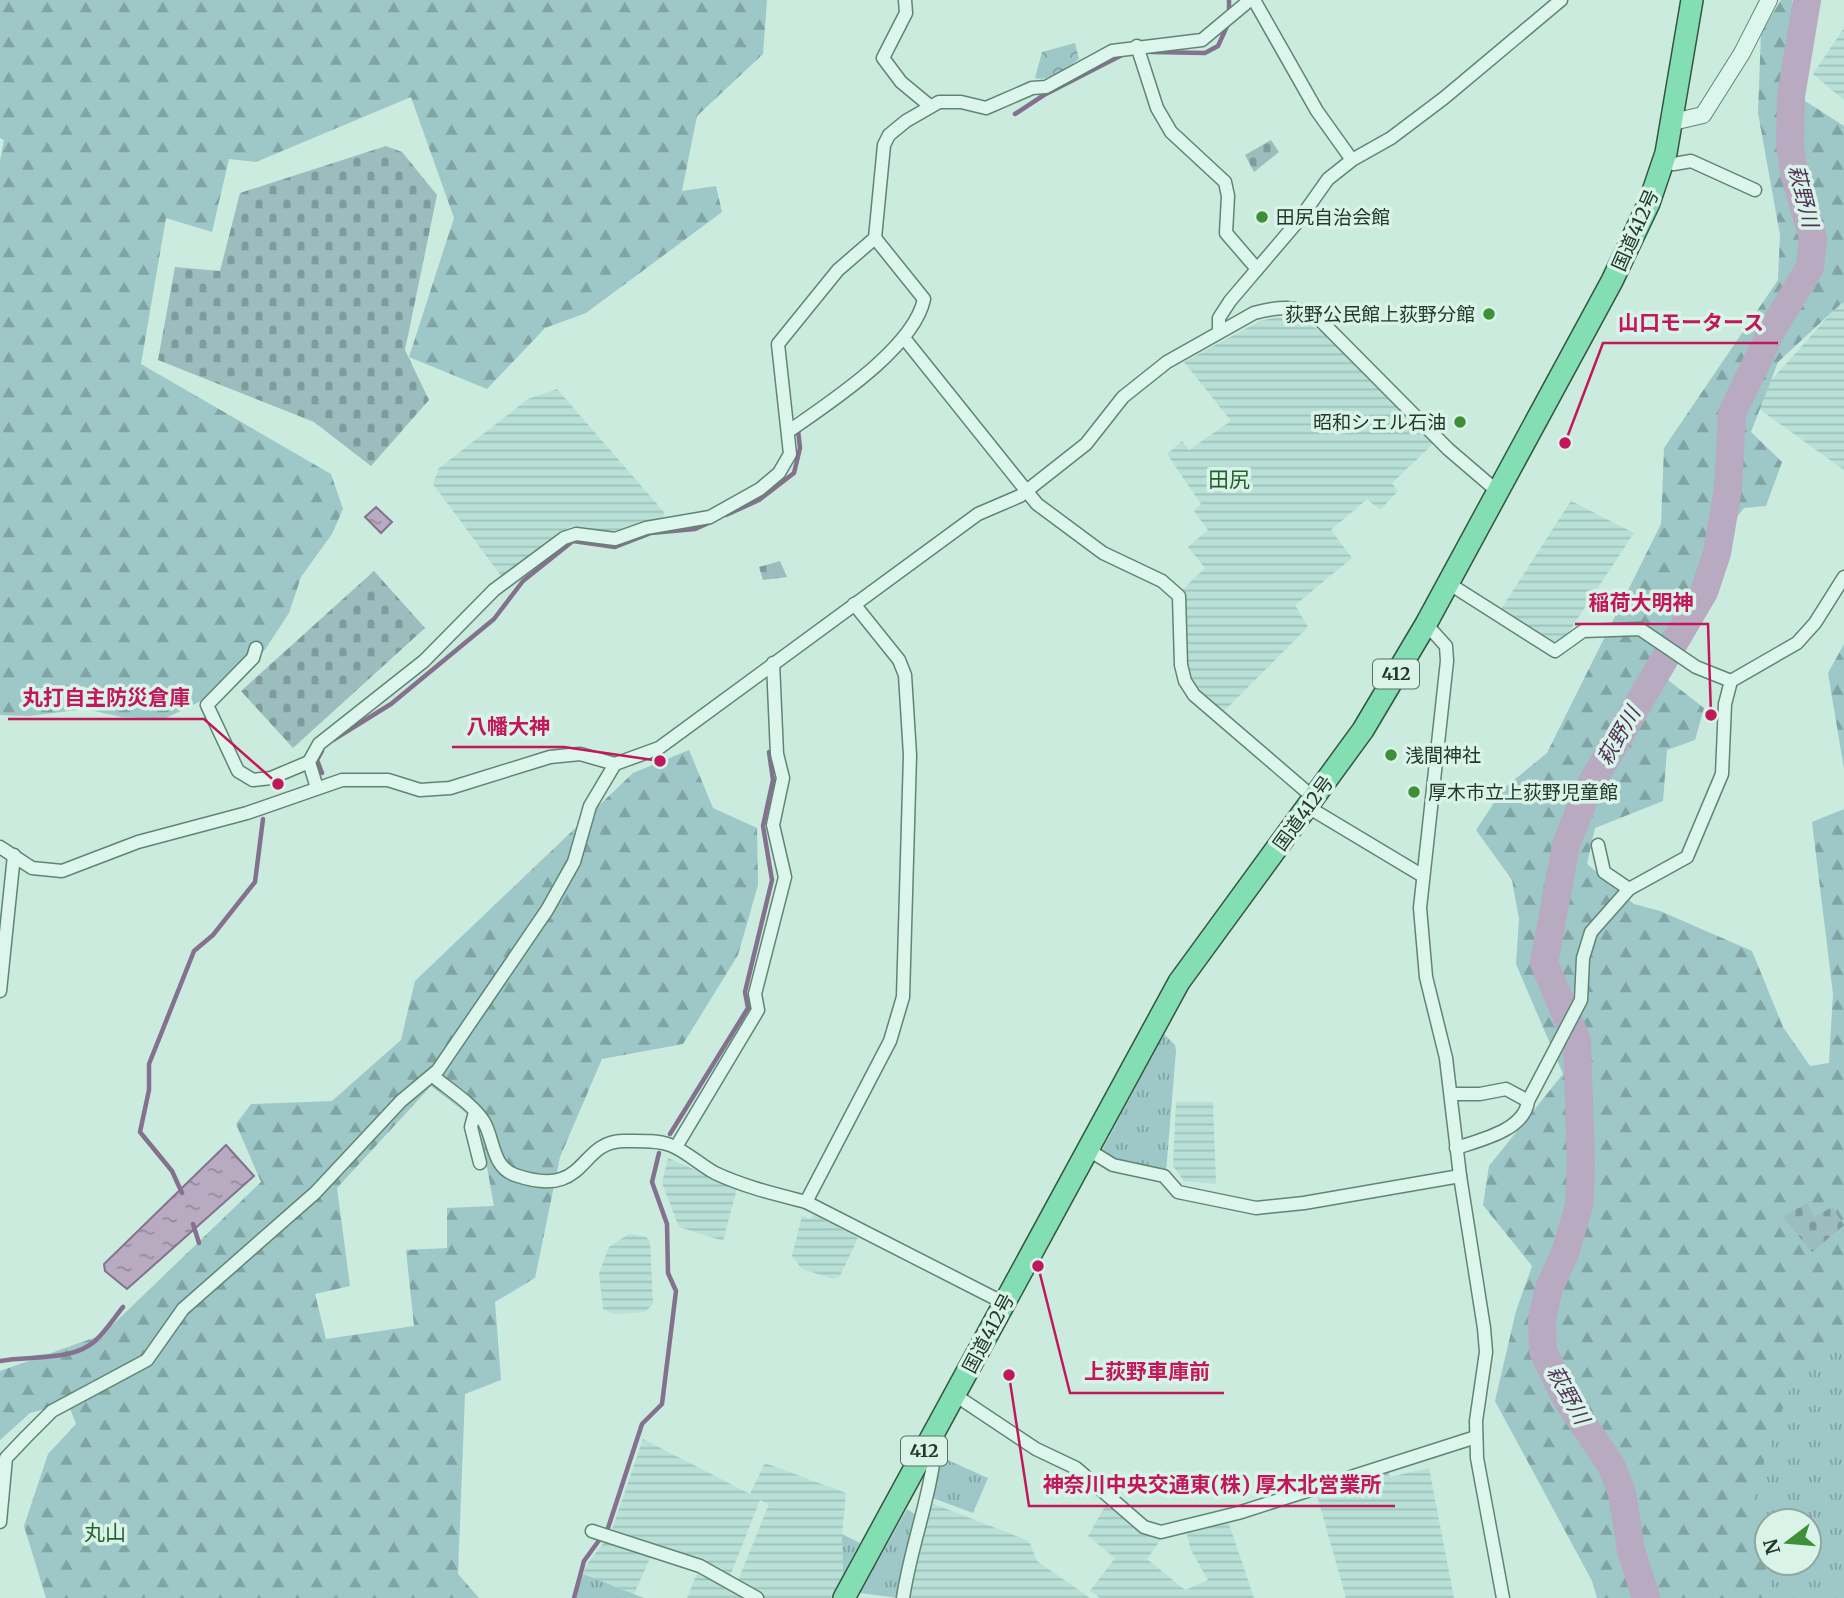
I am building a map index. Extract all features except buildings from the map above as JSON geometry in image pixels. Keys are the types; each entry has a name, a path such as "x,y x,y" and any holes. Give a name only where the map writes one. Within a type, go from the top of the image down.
{"highway":[{"name":"国道412号","path":"844,1598 1087,1149 1200,950 1363,730 1426,624 1612,281 1649,203 1663,162 1673,122 1692,0"}],"street":[{"path":"905,0 905,13 883,58 901,82 930,106"},
{"path":"790,430 840,396 904,338 922,309 924,299 875,239 884,145 890,135 930,106 939,102 961,102 986,108 1032,88 1046,88 1112,51 1202,40 1238,8 1252,0 1317,111 1352,160"},
{"path":"1219,332 1219,318 1299,220 1328,179 1352,160 1391,138 1561,0"},
{"path":"1673,122 1703,116 1742,53 1769,0"},
{"path":"1137,47 1157,108 1171,132 1225,182 1228,196 1226,233 1257,269"},
{"path":"1663,162 1674,164 1691,161 1737,176 1755,190"},
{"path":"256,648 253,658 207,705 238,771 253,780 271,778 309,764 319,744 353,714 408,675 494,590 564,538 576,534 615,539 646,528 710,517 760,489 779,473 790,454 790,430 778,344 838,270 875,239"},
{"path":"0,1522 6,1458 26,1437 52,1411 147,1360 183,1309 315,1193 401,1101 432,1076 547,910 574,862 590,806 615,764 659,748 978,514 1027,491 1086,444 1124,397 1167,362 1219,332 1268,310 1288,307 1311,312 1342,338 1448,449 1497,491"},
{"path":"904,338 1037,503 1103,553 1170,586 1179,596 1181,665 1189,688 1311,803 1423,876"},
{"path":"1456,1147 1518,1122 1527,1112 1528,1101 1556,1053 1581,1000 1583,958 1591,932 1629,889 1687,857 1721,774 1726,704 1731,681 1797,643 1815,623 1844,577"},
{"path":"1448,583 1555,651 1583,631 1640,629 1696,667 1731,681"},
{"path":"806,1202 890,1041 903,996 911,755 905,675 898,660 854,604"},
{"path":"1426,624 1446,646 1447,661 1423,876 1420,940 1451,1094 1456,1147 1486,1352 1476,1437 1503,1598"},
{"path":"676,1147 758,1010 755,993 785,877 773,825 783,778 777,754 773,663"},
{"path":"0,847 32,868 62,871 138,842 251,812 316,786 358,778 388,780 420,790 450,788 509,768 570,754 593,756 615,764"},
{"path":"309,764 316,786"},
{"path":"1598,845 1604,872 1629,889"},
{"path":"0,991 14,855"},
{"path":"432,1076 482,1119 502,1166 514,1175 548,1181 575,1174 596,1151 613,1143 667,1143 714,1172 743,1185 806,1202 1004,1303"},
{"path":"1451,1094 1480,1094 1506,1089 1528,1101"},
{"path":"475,1112 471,1127 480,1163"},
{"path":"1087,1149 1113,1165 1164,1176 1178,1192 1256,1208 1304,1203 1460,1176"},
{"path":"955,1395 1036,1448 1076,1468 1144,1527 1161,1532 1238,1513 1476,1437"},
{"path":"903,1598 934,1468 936,1429"},
{"path":"598,1533 700,1566 757,1598"}],"shaded area":[{"path":"1844,28 1844,100 1813,74"},
{"path":"1844,299 1844,470 1751,403"},
{"path":"1277,317 1307,323 1327,335 1435,442 1392,483 1398,491 1380,510 1367,499 1331,530 1352,558 1295,605 1308,627 1222,713 1199,697 1184,670 1181,591 1205,568 1188,547 1208,530 1194,511 1201,504 1167,454 1182,441 1189,450 1231,421 1184,362 1260,321"},
{"path":"557,389 664,512 663,519 605,533 571,526 502,577 433,484 439,468 528,399"},
{"path":"1571,501 1634,533 1568,633 1555,642 1501,609"},
{"path":"1176,1102 1213,1102 1216,1184 1184,1181 1173,1166"},
{"path":"668,1158 737,1188 723,1241 679,1227 662,1183"},
{"path":"814,1215 858,1238 840,1276 833,1279 802,1269 792,1256 802,1216 810,1219"},
{"path":"629,1234 646,1237 650,1242 653,1304 645,1312 615,1314 603,1309 599,1273 609,1247"},
{"path":"643,1439 750,1494 765,1463 846,1493 842,1534 843,1575 831,1598 763,1598 737,1583 769,1504 760,1500 730,1576 703,1560 611,1532"},
{"path":"1387,1468 1390,1477 1429,1468 1454,1598 1346,1598 1316,1492"},
{"path":"929,1502 1029,1541 1037,1561 1090,1598 908,1598"},
{"path":"1107,1503 1163,1536 1147,1559 1185,1590 1208,1580 1191,1550 1186,1531 1228,1521 1254,1598 1100,1598 1090,1591 1115,1558 1088,1536"},
{"path":"605,1541 651,1556 634,1594 583,1574 587,1564"},
{"path":"698,1571 747,1598 687,1598"}],"green space":[{"path":"0,0 767,0 763,54 697,116 682,191 716,186 722,212 586,313 545,328 487,389 409,357 454,218 411,97 256,162 229,159 212,232 166,218 141,364 331,474 343,509 332,534 301,577 289,613 264,651 201,701 164,719 122,717 85,709 29,716 0,715 0,161 4,140 0,138"},
{"path":"1781,0 1792,0 1794,15 1789,48 1802,99 1844,126 1844,301 1778,362 1751,432 1782,462 1766,506 1744,508 1701,563 1668,680 1704,708 1695,740 1667,750 1663,801 1595,828 1587,864 1634,904 1660,911 1752,951 1783,1027 1810,1066 1829,1063 1833,994 1812,822 1844,809 1844,1323 1795,1373 1754,1492 1757,1507 1753,1507 1753,1577 1770,1577 1774,1598 1597,1598 1592,1581 1495,1401 1516,1311 1532,1266 1483,1205 1489,1166 1563,1074 1516,964 1519,919 1512,880 1476,830 1503,789 1547,753 1661,524 1664,448 1778,280 1780,235 1758,113 1761,32"},
{"path":"1075,43 1079,59 1053,76 1035,78 1042,52"},
{"path":"1271,140 1279,152 1254,172 1245,155"},
{"path":"386,146 402,152 437,195 405,350 429,400 371,466 314,422 158,360 175,267 220,271 240,193"},
{"path":"780,561 787,577 763,580 759,567"},
{"path":"374,571 425,628 293,748 241,691"},
{"path":"1844,644 1844,769 1828,673"},
{"path":"689,750 713,808 757,828 758,885 738,955 683,1044 602,1059 560,1157 535,1278 495,1302 501,1380 465,1394 458,1574 479,1598 46,1598 24,1526 48,1454 76,1424 68,1403 30,1413 0,1440 0,1371 102,1335 261,1182 236,1124 251,1104 332,1101 401,1040 415,981 633,773","holes":["431,1086 479,1123 494,1206 447,1208 447,1248 406,1250 414,1326 326,1339 315,1294 350,1286 337,1188"]},
{"path":"1164,1034 1175,1045 1176,1051 1166,1172 1114,1161 1102,1150"},
{"path":"1844,1179 1844,1598 1680,1598"},
{"path":"1807,1203 1815,1217 1832,1207 1844,1225 1812,1252 1783,1217"},
{"path":"943,1458 988,1478 973,1513 930,1497"},
{"path":"907,1509 916,1515 898,1598 860,1593"},
{"path":"842,1534 860,1543 843,1575"},
{"path":"583,1574 644,1598 576,1598"}],"water":[{"path":"376,507 392,522 381,533 365,517"},
{"path":"226,1145 254,1176 127,1289 105,1271 104,1264"}],"waterway":[{"path":"1229,0 1229,16"},
{"name":"萩野川","path":"1646,1598 1631,1550 1622,1493 1611,1465 1567,1400 1543,1351 1542,1320 1549,1288 1565,1253 1579,1206 1581,1164 1577,1041 1544,963 1566,845 1588,789 1704,592 1717,553 1728,489 1732,413 1772,330 1810,267 1813,238 1794,173 1790,145 1791,96 1807,0"},
{"path":"1151,52 1205,53 1218,46 1228,24"},
{"path":"1015,114 1044,95 1122,55"},
{"path":"726,515 759,500 794,473 800,448 798,430"},
{"path":"333,740 391,704 494,619 523,581 573,541 615,547 651,533 695,529 711,522"},
{"path":"322,751 317,760 322,773"},
{"path":"670,1134 748,1008 745,992 772,880 763,826 773,780 769,752"},
{"path":"182,1193 172,1171 140,1132 149,1090 149,1064 194,951 213,935 255,882 263,819"},
{"path":"574,1598 584,1561 608,1528 642,1424 662,1404 676,1291 668,1273 667,1224 652,1182 659,1153"},
{"path":"193,1224 199,1243"},
{"path":"0,1361 50,1357 86,1348 99,1337 123,1307"}],"place":[{"name":"田尻自治会館","path":"1262,217"},
{"name":"荻野公民館上荻野分館","path":"1489,314"},
{"name":"昭和シェル石油","path":"1460,422"},
{"name":"山口モータース","path":"1565,443"},
{"name":"稲荷大明神","path":"1711,715"},
{"name":"浅間神社","path":"1391,755"},
{"name":"八幡大神","path":"660,761"},
{"name":"丸打自主防災倉庫","path":"278,784"},
{"name":"厚木市立上荻野児童館","path":"1414,792"},
{"name":"上荻野車庫前","path":"1038,1266"},
{"name":"神奈川中央交通東(株) 厚木北営業所","path":"1009,1375"}],"district":[{"name":"田尻","path":"1229,480"},
{"name":"丸山","path":"105,1533"}]}
